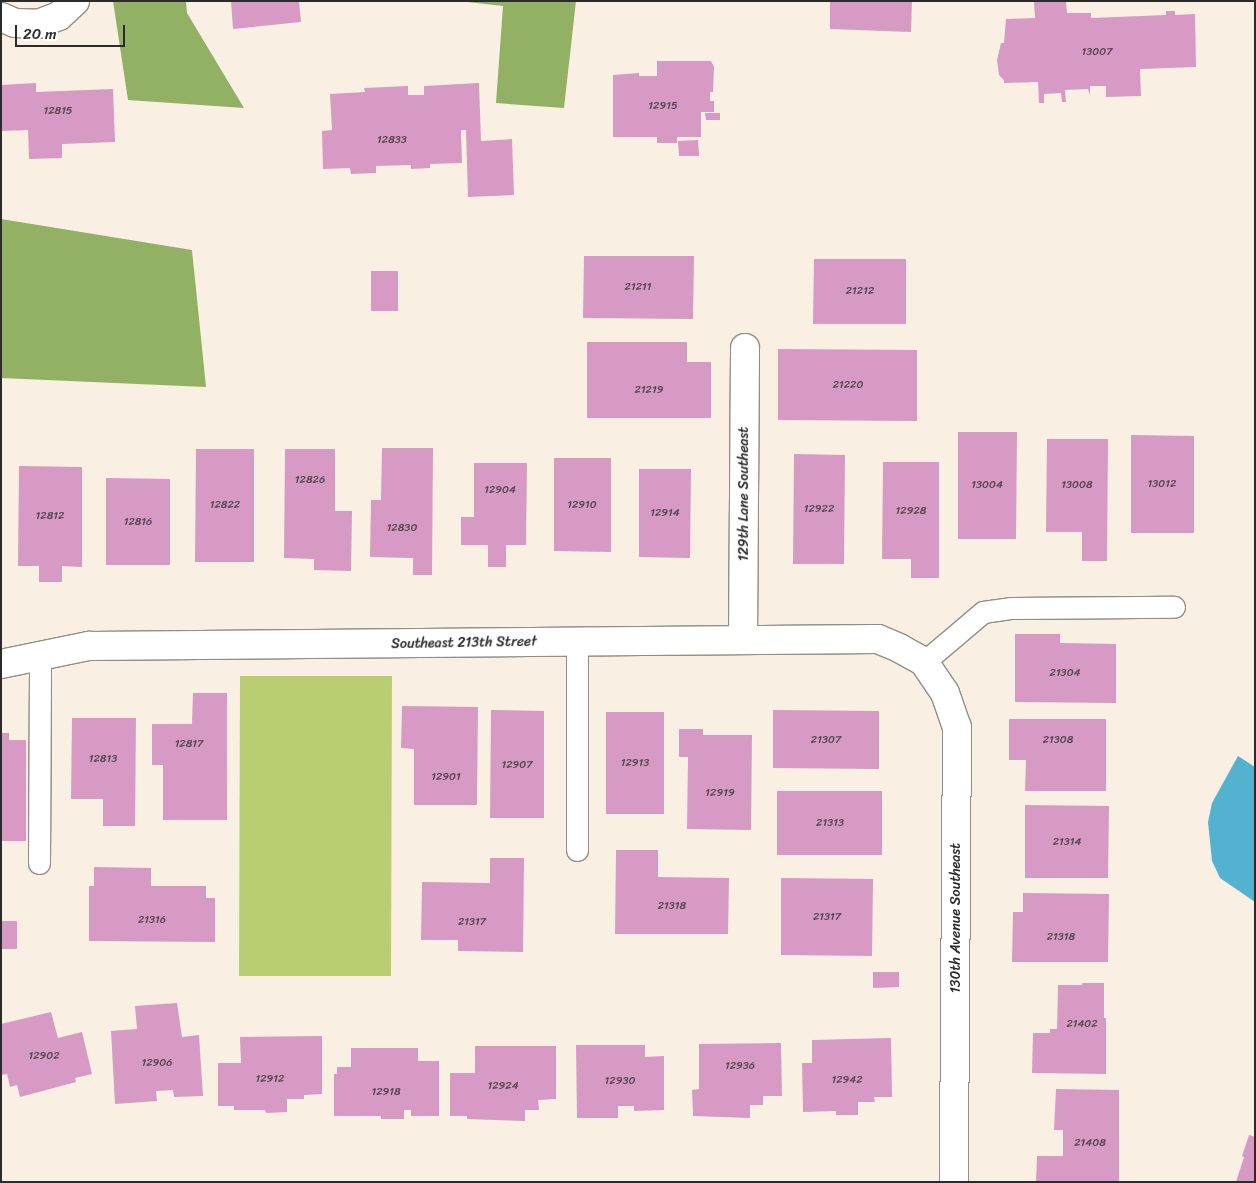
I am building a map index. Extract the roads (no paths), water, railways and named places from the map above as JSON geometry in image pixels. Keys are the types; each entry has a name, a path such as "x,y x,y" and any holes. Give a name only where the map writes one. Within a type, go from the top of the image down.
{"street":[{"path":"1,17 16,23 38,24 59,16 75,1"},
{"name":"129th Lane Southeast","path":"743,640 745,348"},
{"name":"Southeast 213th Street","path":"1,664 89,646 878,639 924,662"},
{"name":"130th Avenue Southeast","path":"924,662 945,693 957,727 954,1182"}],"lane":[{"path":"924,662 983,612 1012,608 1174,607"},
{"path":"577,642 577,850"},
{"path":"39,863 40,656"}],"water":[{"path":"1238,756 1255,767 1255,902 1220,878 1212,861 1208,822 1212,803"}]}
